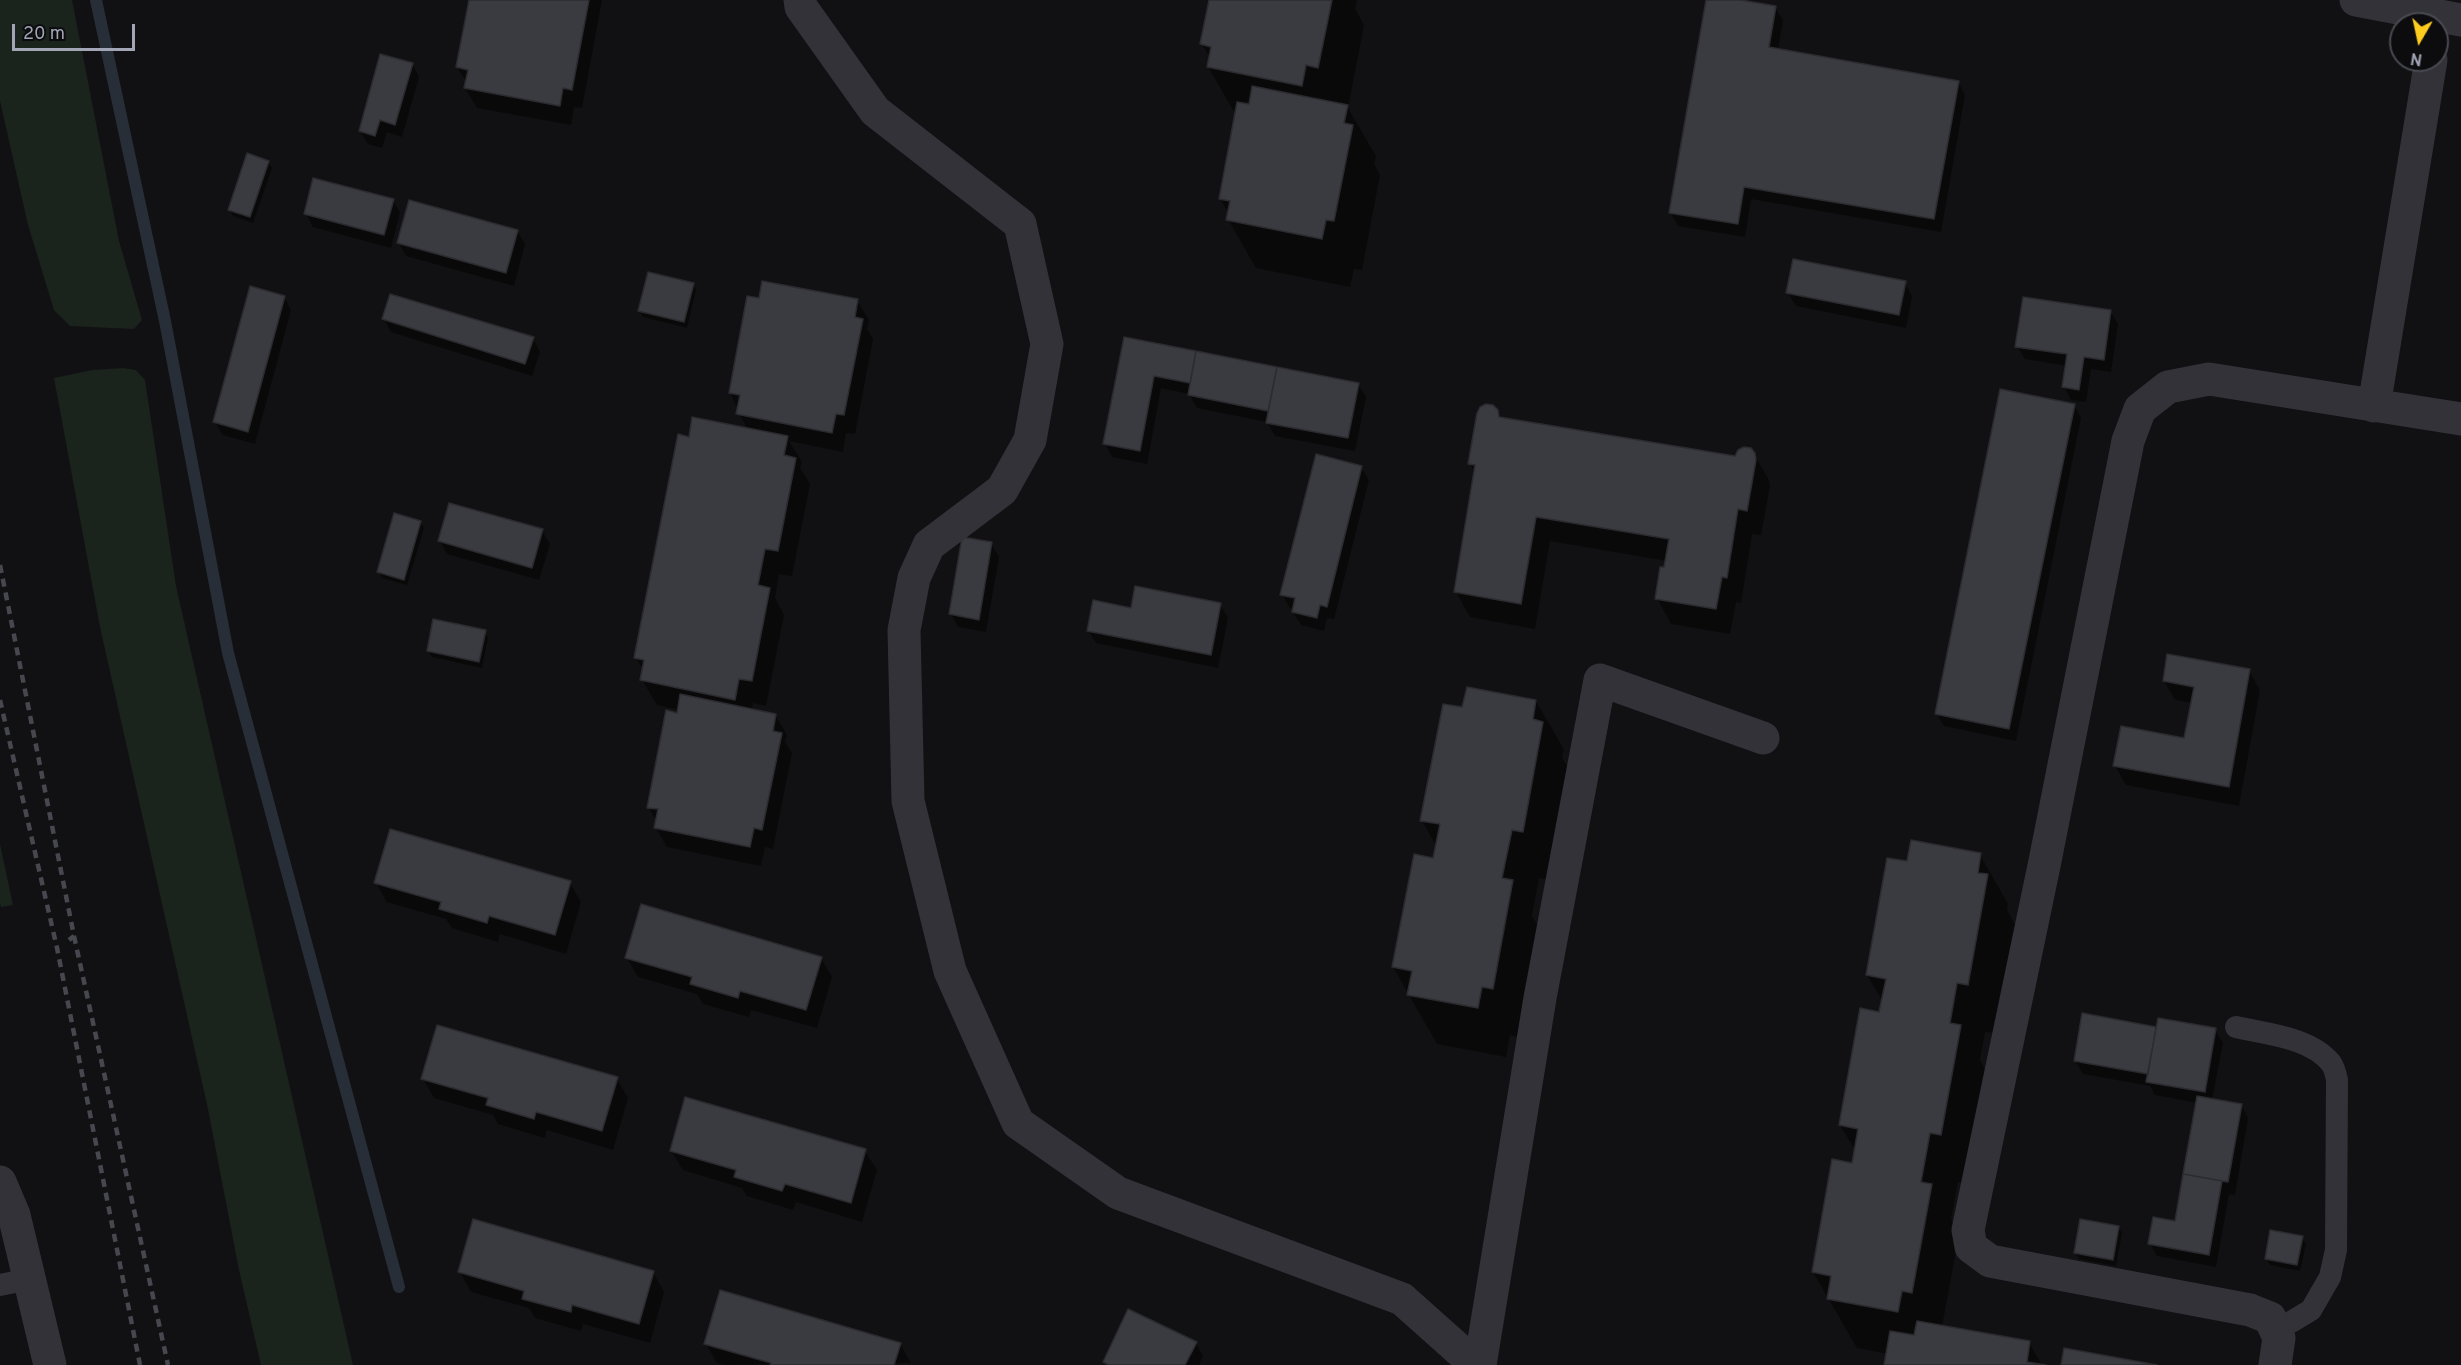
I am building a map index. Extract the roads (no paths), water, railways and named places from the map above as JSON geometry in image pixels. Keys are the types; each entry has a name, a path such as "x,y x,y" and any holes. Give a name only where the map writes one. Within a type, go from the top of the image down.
{"street":[{"path":"800,0 801,7 875,111 1020,224 1047,344 1030,440 1002,490 929,544 914,578 904,630 908,801 950,971 1018,1123 1118,1193 1402,1299 1478,1365"},
{"path":"2356,0 2410,12"},
{"path":"2374,406 2429,72"},
{"path":"2275,1365 2279,1338 2270,1318 2250,1310 1990,1261 1971,1247 1968,1230 2045,861 2128,441 2140,409 2168,387 2209,379 2461,419"},
{"path":"1478,1365 1540,998 1600,680 1763,738"},
{"path":"0,1182 14,1215 15,1282 51,1365"}],"lane":[{"path":"2236,1027 2301,1042 2317,1050 2332,1064 2337,1080 2336,1250 2330,1277 2311,1310 2276,1331"}],"waterway":[{"path":"96,0 165,321 228,653 399,1287"}],"railway":[{"path":"0,565 74,936 69,940"},
{"path":"0,700 57,948 140,1365"},
{"path":"74,936 168,1365"}]}
